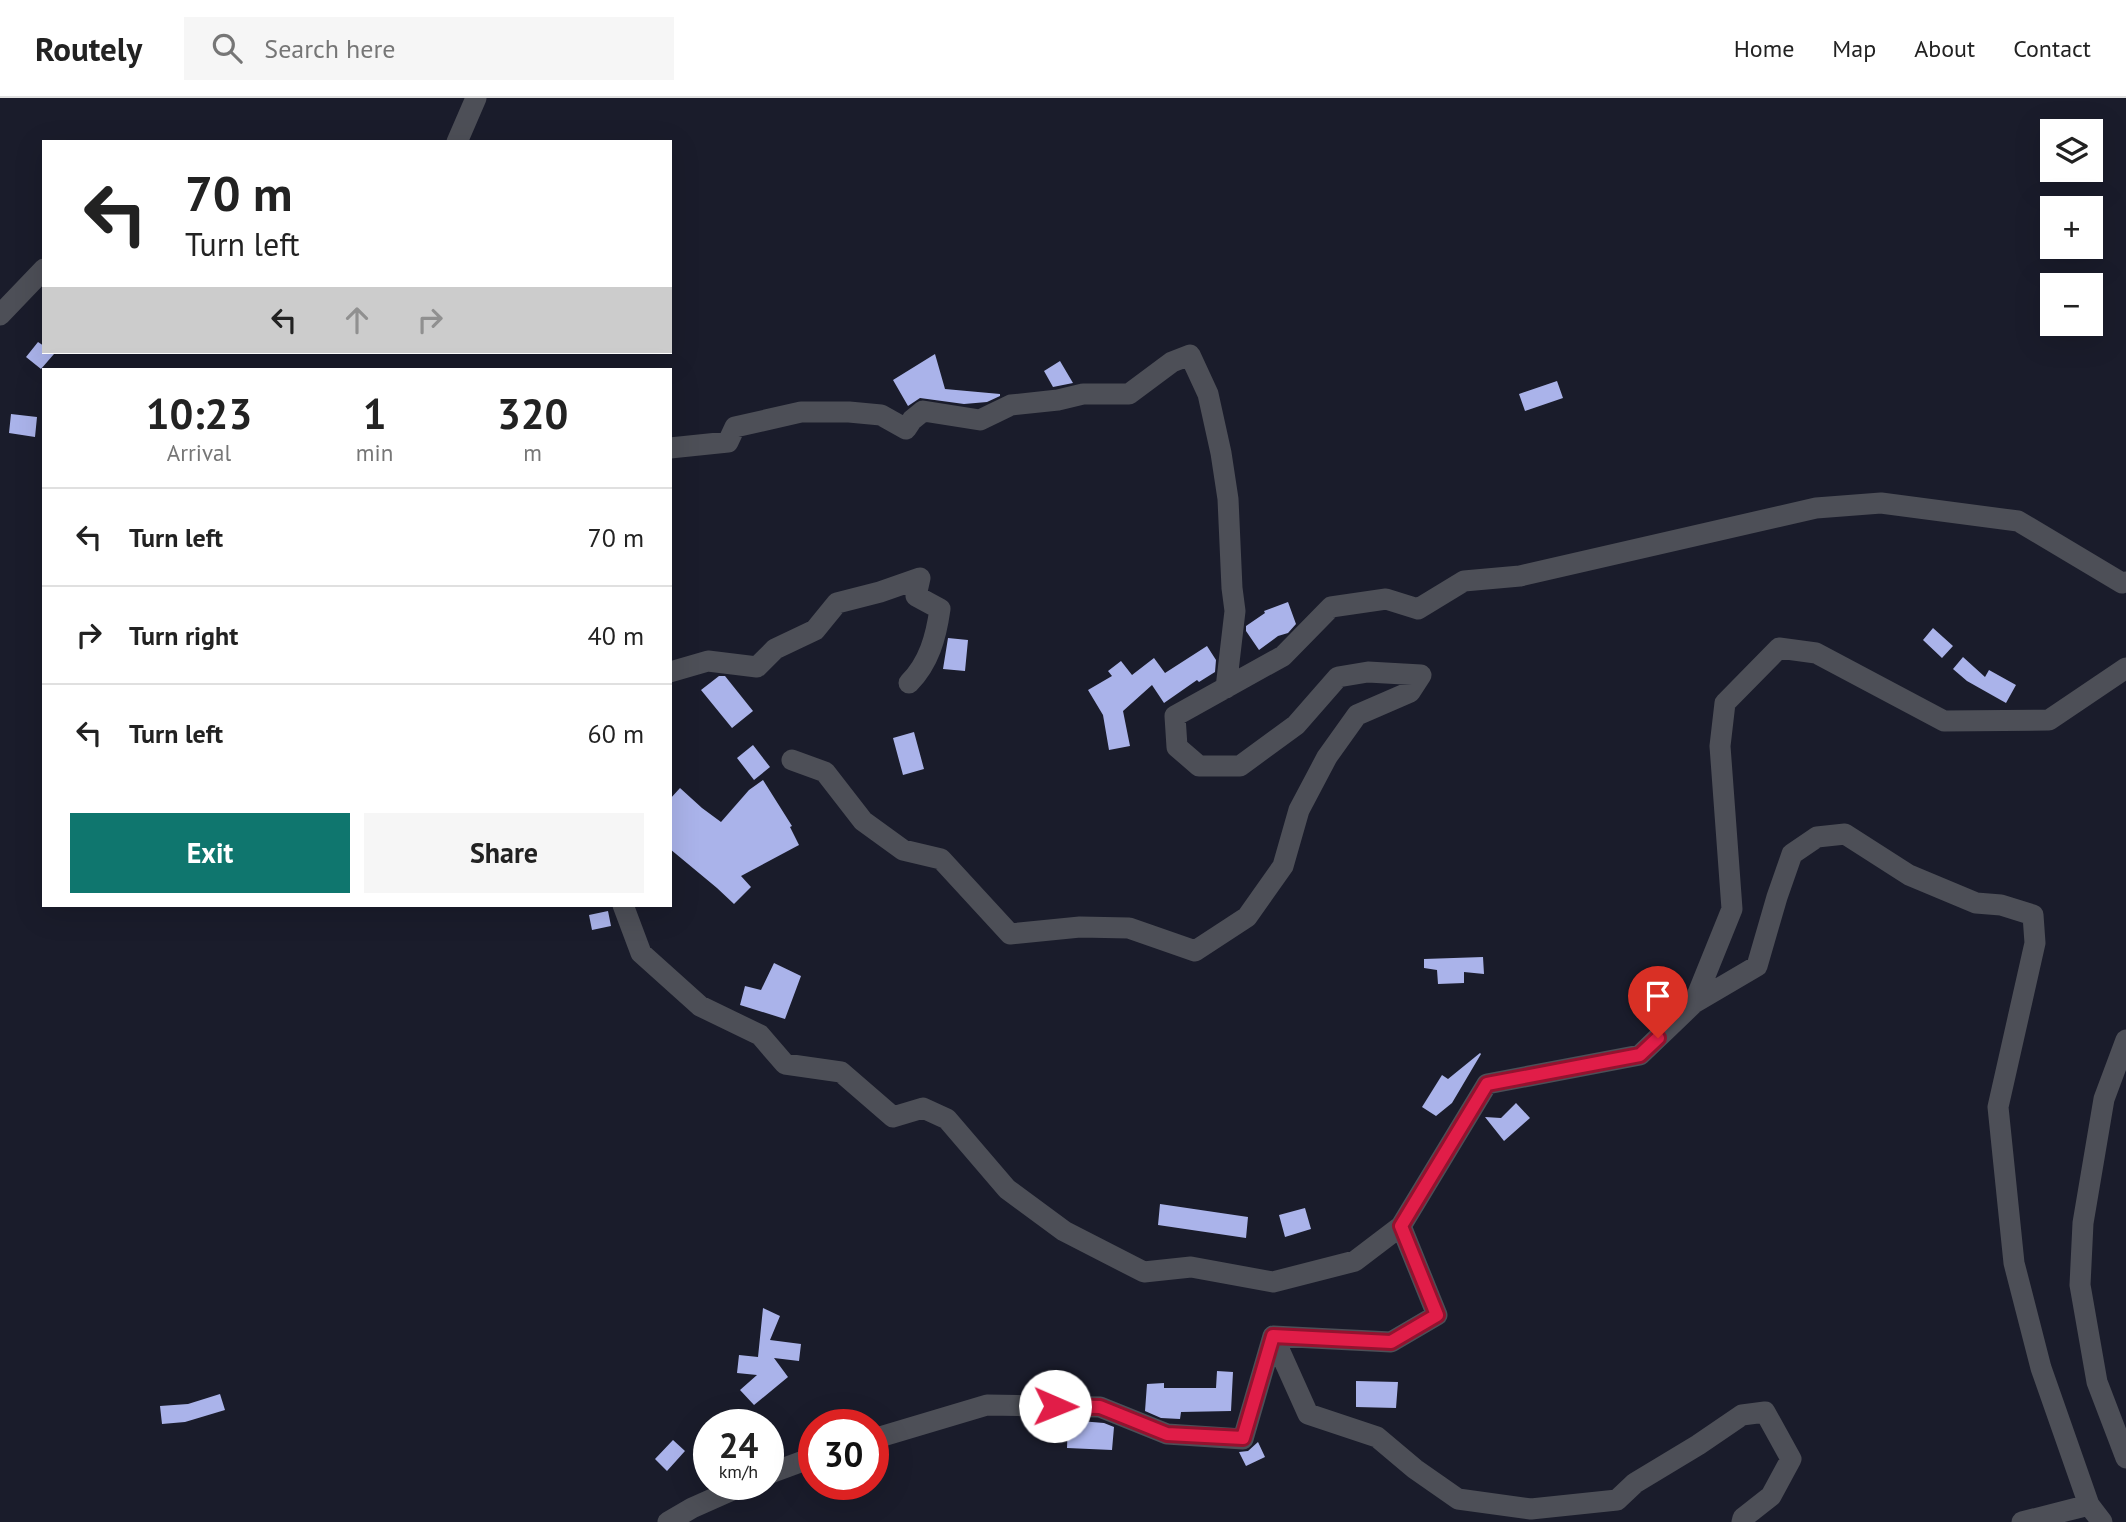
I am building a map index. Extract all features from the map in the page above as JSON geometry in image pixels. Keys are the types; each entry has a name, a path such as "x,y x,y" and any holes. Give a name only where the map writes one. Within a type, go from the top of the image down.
{"street":[{"path":"458,140 476,98"},
{"path":"0,315 42,271"},
{"path":"672,448 727,442 735,427 802,412 881,415 906,429 923,411 980,420 1011,405 1058,401 1083,394 1129,394 1172,362 1191,355 1208,394 1228,499 1235,611 1226,688"},
{"path":"792,760 825,772 863,821 902,850 941,859 1010,934 1080,928 1129,928 1195,951 1247,917 1283,866 1299,810 1327,757 1357,715 1410,692 1421,675 1368,672 1338,677 1296,725 1240,766 1199,766 1177,747 1175,716 1283,656 1331,607 1386,598 1419,609 1464,581 1520,576 1816,508 1881,503 2018,520 2122,583 2126,582"},
{"path":"672,670 708,661 757,667 775,649 815,630 837,603 920,578 916,596 940,609 936,634 921,670 909,683"},
{"path":"1694,1003 1732,909 1720,746 1725,703 1779,648 1816,653 1944,721 2049,720 2126,668"},
{"path":"624,907 641,953 700,1006 760,1035 785,1064 841,1072 893,1116 923,1108 947,1119 1007,1189 1063,1231 1144,1272 1191,1267 1273,1282 1355,1261 1401,1226 1487,1084 1640,1055 1694,1003 1757,966 1792,854 1816,837 1845,834 1909,875 1976,904 2001,905 2033,915 2035,943 1997,1107 2014,1263 2041,1368 2096,1513 2022,1522"},
{"path":"2126,1040 2104,1099 2083,1223 2080,1285 2097,1382 2126,1458"},
{"path":"1273,1336 1391,1342 1437,1315 1401,1226"},
{"path":"889,1434 988,1405 1100,1407 1167,1434 1243,1438 1273,1336"},
{"path":"1273,1336 1308,1414 1377,1437 1415,1469 1458,1499 1531,1508 1617,1500 1635,1483 1742,1415 1765,1412 1791,1459 1771,1496 1743,1518 1742,1522"},
{"path":"668,1522 710,1500"}],"building":[{"path":"38,342 42,345 42,354 54,354 41,369 26,357"},
{"path":"935,354 945,389 1000,396 987,402 964,404 920,398 908,406 893,380"},
{"path":"1060,361 1073,383 1053,387 1044,371"},
{"path":"1557,381 1563,398 1525,411 1519,394"},
{"path":"11,414 37,417 35,437 9,433"},
{"path":"1288,602 1296,624 1288,633 1278,636 1259,650 1246,631 1246,626 1265,613 1264,611"},
{"path":"1933,628 1953,646 1942,658 1923,640"},
{"path":"948,638 968,640 965,671 943,669"},
{"path":"1207,646 1216,660 1215,672 1199,682 1197,680 1164,703 1152,685 1123,711 1130,746 1109,750 1103,715 1088,690 1112,676 1108,671 1121,661 1132,675 1154,658 1165,673"},
{"path":"1963,657 1985,677 1989,670 2016,685 2006,703 1967,681 1953,669"},
{"path":"719,676 725,676 753,711 732,728 701,690"},
{"path":"914,732 924,769 903,775 893,738"},
{"path":"753,745 770,767 754,780 737,758"},
{"path":"763,780 792,826 790,827 799,845 741,876 751,887 734,904 672,851 672,797 680,788 721,822 749,790"},
{"path":"608,911 611,926 592,930 589,915"},
{"path":"1483,957 1484,974 1464,972 1464,983 1438,984 1437,970 1424,968 1424,959"},
{"path":"774,963 801,976 785,1019 740,1005 745,986 761,990"},
{"path":"1480,1053 1452,1103 1436,1116 1422,1107 1442,1075 1448,1079"},
{"path":"1516,1103 1530,1118 1504,1141 1485,1117 1501,1118"},
{"path":"1160,1204 1248,1217 1246,1238 1158,1225"},
{"path":"1305,1208 1311,1229 1285,1237 1279,1215"},
{"path":"763,1308 780,1316 770,1340 801,1344 799,1361 774,1358 788,1377 754,1405 740,1390 757,1375 737,1373 739,1355 758,1357"},
{"path":"1217,1371 1233,1372 1231,1411 1181,1412 1180,1419 1161,1418 1145,1411 1147,1384 1164,1383 1164,1388 1216,1388"},
{"path":"1356,1381 1398,1382 1396,1408 1356,1407"},
{"path":"220,1394 225,1410 185,1422 162,1424 160,1406 188,1404"},
{"path":"1068,1420 1104,1423 1114,1427 1112,1450 1067,1448"},
{"path":"673,1440 685,1451 667,1471 655,1459"},
{"path":"1258,1442 1265,1457 1246,1466 1239,1452 1248,1451"}],"route":[{"path":"1055,1406 1100,1407 1167,1434 1243,1438 1273,1336 1391,1342 1437,1315 1401,1226 1487,1084 1640,1055 1658,1038"}]}
